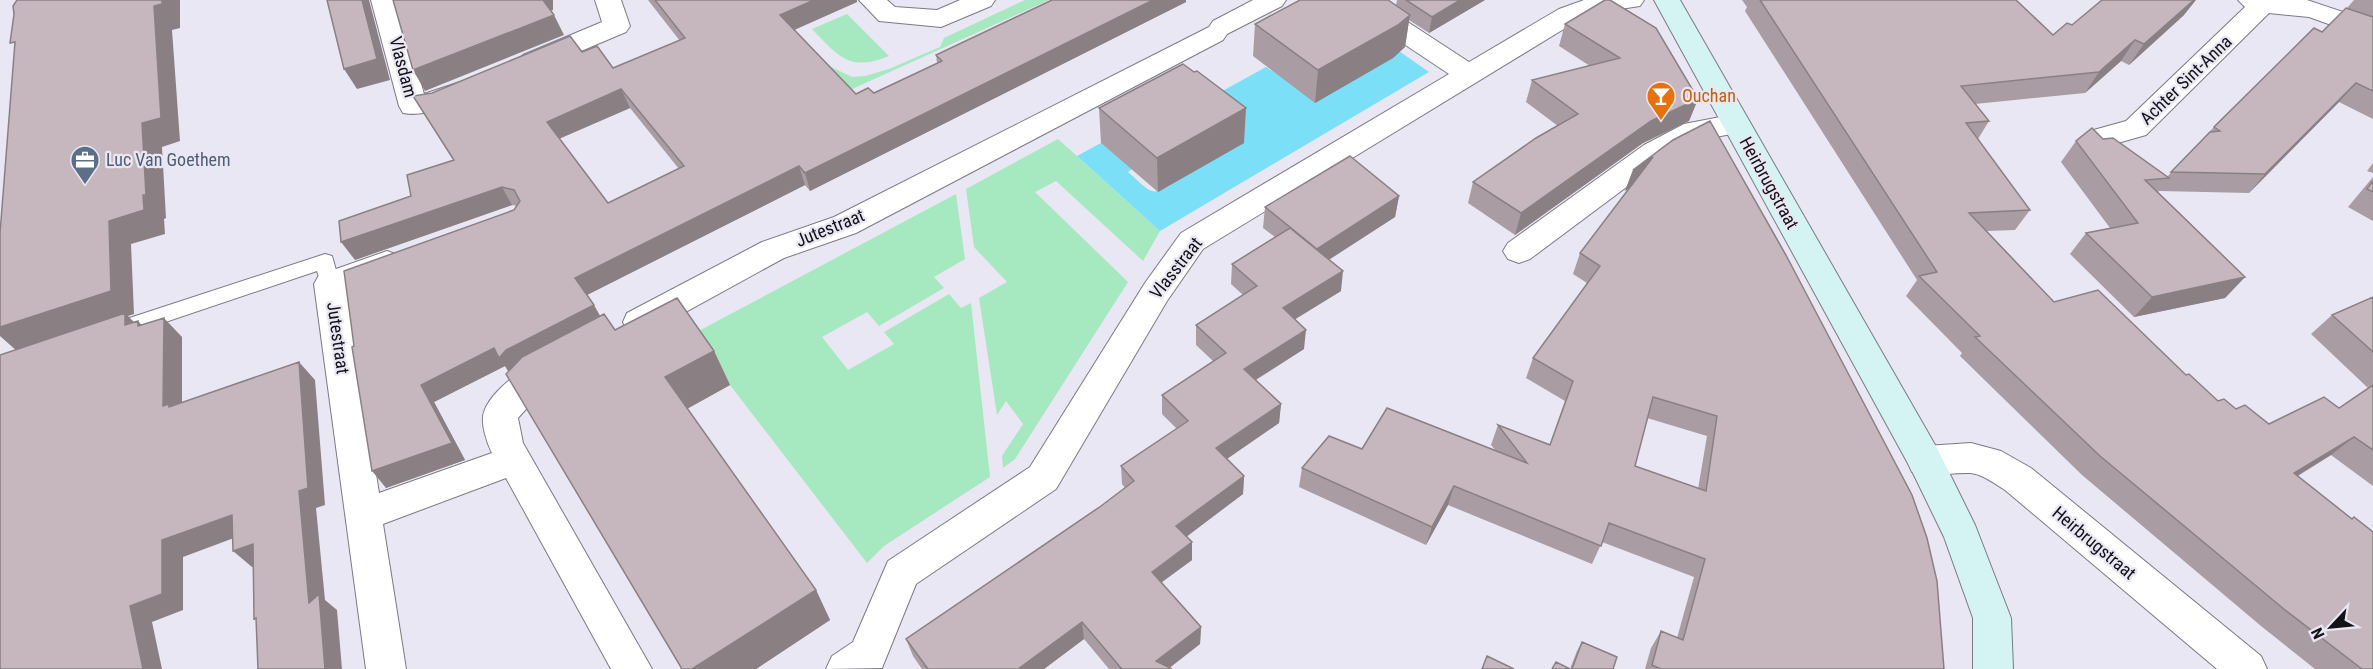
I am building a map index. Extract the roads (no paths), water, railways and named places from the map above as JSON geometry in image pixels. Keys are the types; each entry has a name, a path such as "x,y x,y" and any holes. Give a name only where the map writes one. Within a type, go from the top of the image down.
{"street":[{"name":"Vlasdam","path":"384,0 413,106 432,102 617,26 608,0"},
{"path":"872,0 888,15 941,19 982,0"},
{"name":"Jutestraat","path":"615,335 773,250 845,225 1218,31 1273,0"},
{"path":"1356,0 1469,75"},
{"name":"Vlasstraat","path":"846,669 868,655 901,573 1043,478 1156,292 1192,241 1581,9 1603,3 1631,0"},
{"name":"Heirbrugstraat","path":"1667,0 1925,461 1962,537 1992,618 1993,669"},
{"name":"Achter Sint-Anna","path":"2100,138 2136,128 2256,2 2304,3 2373,32"},
{"name":"Heirbrugstraat","path":"1519,251 1654,152 1694,131 1736,124"},
{"name":"Jutestraat","path":"386,669 330,284 416,253"},
{"path":"584,352 531,380 500,414 506,445 632,669"},
{"name":"Heirbrugstraat","path":"1925,461 1971,458 1988,462 2018,479 2247,669"},
{"path":"363,515 514,460"}],"lane":[{"path":"90,339 324,261 330,284"}],"water":[{"path":"1346,14 1429,72 1160,231 1077,156 1101,143 1132,169 1128,172 1148,190 1163,189 1181,179 1197,105 1266,67 1318,101 1369,68 1372,70 1395,56"}],"place":[{"name":"Ouchan","path":"1661,122"},
{"name":"Luc Van Goethem","path":"85,186"}]}
